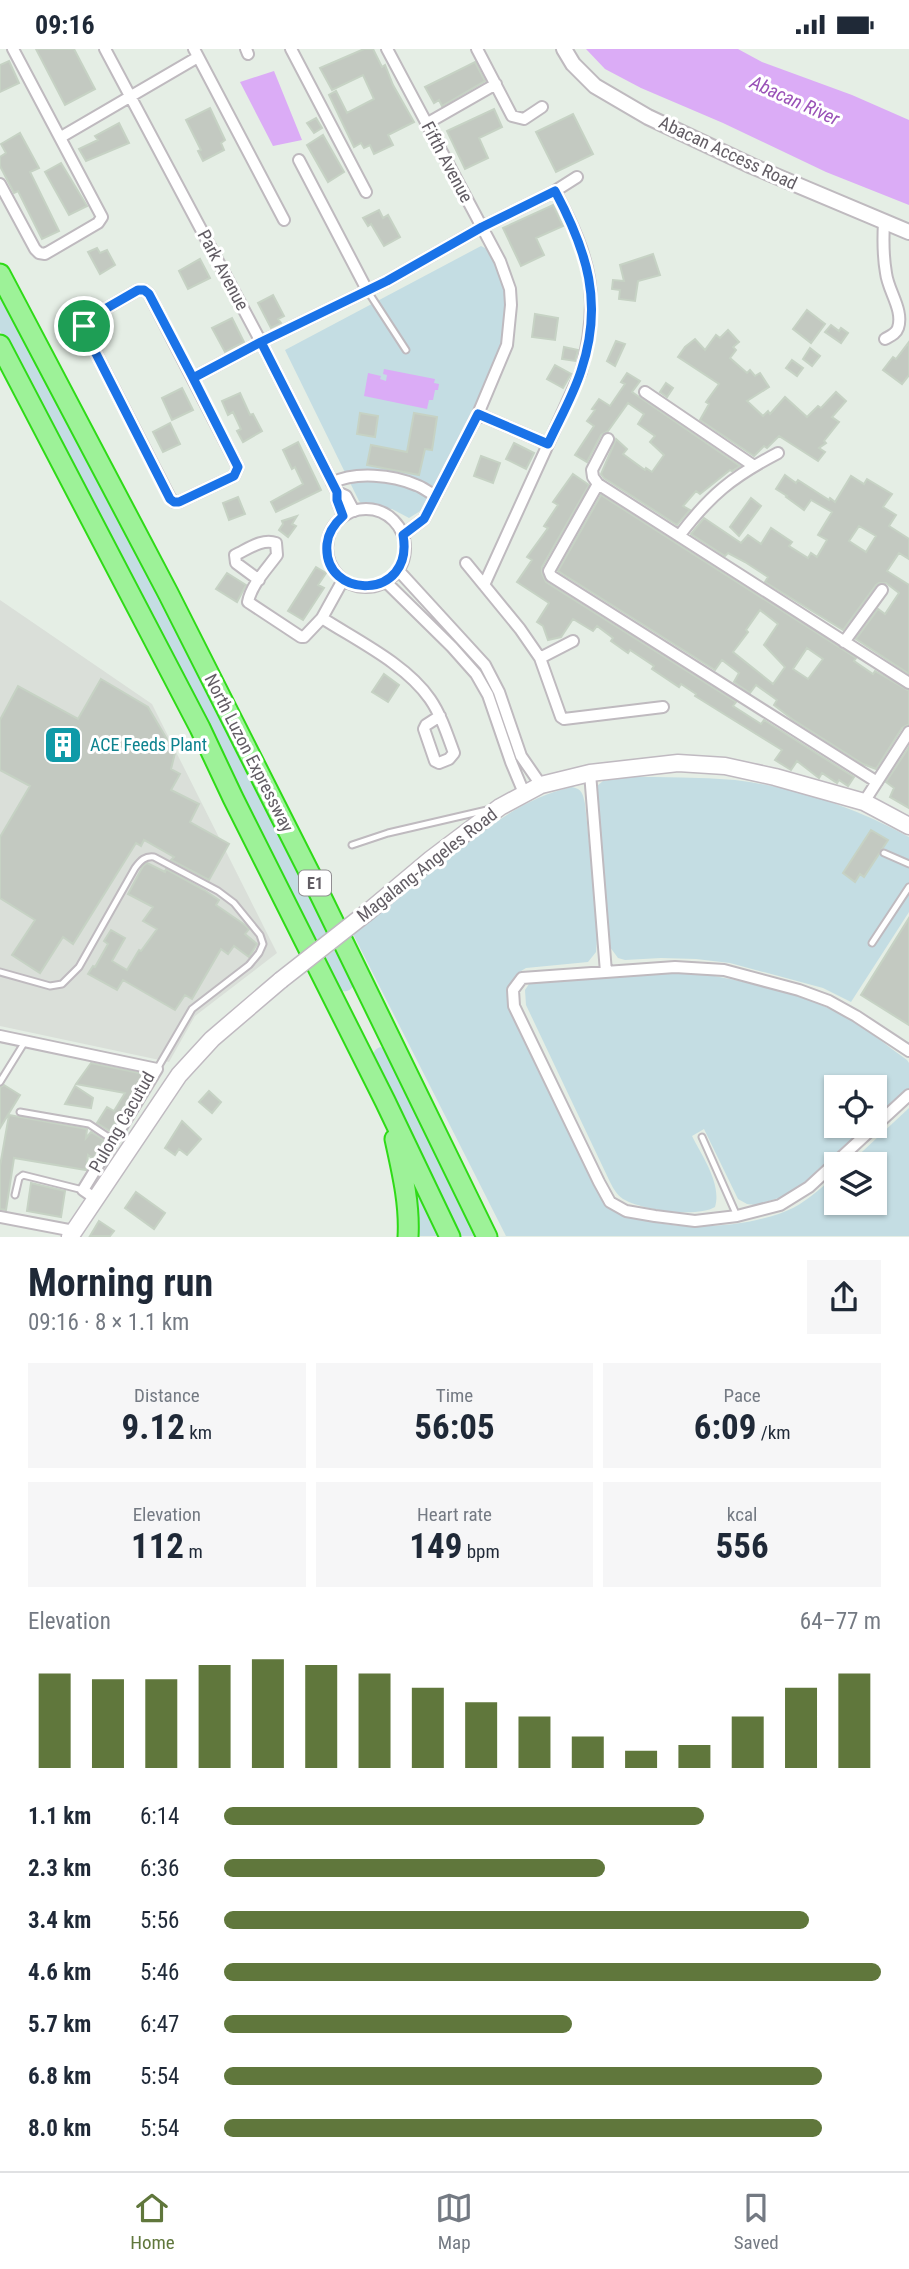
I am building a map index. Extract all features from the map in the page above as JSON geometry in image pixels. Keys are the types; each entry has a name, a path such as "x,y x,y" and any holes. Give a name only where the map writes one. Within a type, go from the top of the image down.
{"highway":[{"name":"North Luzon Expressway","path":"0,274 163,582 311,876 487,1237"},
{"name":"North Luzon Expressway","path":"0,345 200,728 450,1237"},
{"path":"385,1101 405,1184 408,1237"},
{"path":"458,1174 502,1237"}],"main road":[{"name":"Magalang-Angeles Road","path":"76,1235 90,1194 179,1075 212,1039 431,859 500,807 524,793 541,785 590,773 678,763 726,766 821,788 864,802 909,826"}],"street":[{"path":"0,184 39,253 45,254 98,223 102,217 13,49"},
{"name":"Park Avenue","path":"105,49 261,342 335,488 343,516"},
{"path":"291,49 366,192"},
{"name":"Fifth Avenue","path":"387,49 500,261 510,289 511,305 507,345 478,414 428,509 400,530"},
{"path":"478,49 512,116 524,119 542,107"},
{"name":"Abacan Access Road","path":"564,49 573,64 595,86 648,117 752,166 909,232"},
{"path":"61,137 130,97 196,53 284,220"},
{"path":"426,124 496,84"},
{"path":"299,160 367,290"},
{"path":"193,378 387,281 577,177"},
{"path":"484,585 581,372 590,337 592,306 588,268 575,228 555,191"},
{"path":"884,222 886,277 899,312 898,327 885,339"},
{"path":"138,290 144,290 149,294 193,378 238,471 234,476 174,502 85,332 86,320 138,290"},
{"path":"645,393 754,466"},
{"path":"478,414 548,444"},
{"path":"608,439 592,470 598,484 909,683"},
{"path":"679,537 702,506 723,487 778,453"},
{"path":"335,488 342,478 372,475 416,485 436,496"},
{"path":"598,484 548,571 551,576 877,782"},
{"name":"Park Avenue","path":"335,488 345,496 354,511"},
{"path":"373,510 385,514 400,530 405,545 403,558 398,570 386,582 364,587 343,580 329,562 327,539 343,516 354,511 373,510"},
{"path":"466,563 540,658 561,717 564,719 663,707"},
{"path":"398,570 485,665 499,692 521,756 541,785"},
{"path":"259,579 248,601 301,637 307,636 322,618 343,580"},
{"path":"386,582 476,674 488,695 524,793"},
{"path":"844,642 883,590"},
{"path":"322,618 394,664 415,681 440,716"},
{"path":"439,634 448,625"},
{"path":"540,658 573,641"},
{"path":"476,674 485,665"},
{"path":"864,802 909,732"},
{"path":"590,773 606,972"},
{"path":"909,1051 830,1001 724,970 675,967 522,978 513,990 514,1006 598,1182 610,1202 626,1210 695,1221 737,1216 780,1205 809,1187 909,1095"},
{"name":"Pulong Cacutud","path":"0,1036 157,1069 113,1140 90,1194"},
{"path":"0,1217 76,1235"}],"lane":[{"path":"367,290 406,350"},
{"path":"352,845 411,827 500,807"},
{"path":"884,853 909,863"},
{"path":"0,972 50,986 61,983 79,967 135,868 148,856 218,891 234,904 260,935 262,944 259,953 249,965 192,1009 157,1069"},
{"path":"872,943 909,887"},
{"path":"0,1082 26,1041"},
{"path":"20,1112 89,1124 113,1140"},
{"path":"702,1137 737,1216"},
{"path":"15,1195 19,1178 23,1175 90,1194"}],"shaded area":[{"path":"481,246 489,250 501,273 507,298 502,353 425,508 409,518 392,509 366,508 359,501 285,350"},
{"path":"0,285 331,929 315,943 0,331"},
{"name":"ACE Feeds Plant","path":"0,600 152,704 277,953 195,1016 169,1062 0,1026"},
{"path":"627,777 681,777 758,783 825,800 909,837 909,912 851,1002 823,988 730,963 696,959 618,958 607,943 597,786 603,781"},
{"path":"572,787 578,789 585,804 598,927 596,952 588,962 526,968 520,972 513,981 512,1010 602,1198 619,1211 642,1219 667,1224 722,1225 773,1216 793,1208 824,1185 824,1215 887,1215 887,1152 862,1152 877,1138 887,1138 887,1129 909,1108 909,1236 506,1236 353,934 505,816 554,792"},
{"path":"339,947 354,985 346,991 340,991 323,959"},
{"path":"698,973 754,984 810,1000 844,1016 907,1060 909,1088 887,1108 887,1075 824,1075 824,1138 854,1138 839,1152 824,1152 824,1165 792,1194 755,1205 738,1199 704,1129 692,1136 706,1161 716,1189 715,1207 683,1212 632,1203 623,1199 610,1182 526,1005 525,990 529,984 536,981"},
{"path":"380,1047 386,1049 479,1236 458,1236 373,1060 374,1052"},
{"path":"419,1192 440,1236 414,1236 412,1194"}],"water":[{"name":"Abacan River","path":"586,49 738,49 762,62 852,95 909,120 909,205 826,172 641,88 605,69"},
{"path":"274,71 302,140 273,146 240,82"},
{"path":"384,369 435,379 434,383 439,384 438,390 435,390 433,400 429,400 427,409 364,396 368,373 381,376 380,379 386,381"}],"building":[{"path":"36,49 74,49 95,89 65,105"},
{"path":"364,49 373,49 382,67 385,65 414,122 388,135 393,145 374,154 370,145 364,148 361,143 354,147 329,95 336,91 347,113 374,99 363,75 332,90 320,68"},
{"path":"9,61 19,83 0,92 0,65"},
{"path":"475,62 485,81 442,106 439,100 434,103 425,87"},
{"path":"210,108 225,140 221,143 224,150 203,161 198,151 201,150 186,120"},
{"path":"494,109 502,127 479,138 488,158 465,169 447,131"},
{"path":"573,114 593,154 556,172 536,132"},
{"path":"316,118 322,128 314,133 307,123"},
{"path":"119,123 129,143 86,161 79,149 98,140 95,136"},
{"path":"20,133 39,168 30,172 59,231 42,239 18,191 14,193 0,166 0,157 6,153 1,144"},
{"path":"323,135 344,172 328,182 307,145"},
{"path":"61,163 87,206 69,215 45,172"},
{"path":"553,205 563,226 536,238 544,255 521,266 503,228"},
{"path":"379,210 383,218 388,215 400,237 384,246 371,224 368,226 363,218"},
{"path":"97,248 100,253 107,250 115,265 100,274 88,252"},
{"path":"653,254 660,275 638,281 635,301 619,299 620,290 612,289 613,280 624,281 620,265"},
{"path":"200,259 210,278 188,289 179,271"},
{"path":"273,295 284,316 278,319 281,323 271,328 258,303"},
{"path":"807,310 825,324 811,343 793,329"},
{"path":"535,314 558,318 555,340 532,337"},
{"path":"232,318 244,342 225,352 212,328"},
{"path":"831,325 848,333 841,343 825,332"},
{"path":"728,330 739,342 733,347 736,350 730,358 747,373 750,370 755,376 760,373 769,387 747,401 763,416 768,411 770,414 785,397 807,417 818,406 821,408 836,392 846,401 832,417 839,422 824,441 826,443 819,448 825,452 818,461 779,436 754,456 700,420 709,404 706,402 719,384 678,357 695,339 705,350 716,335 720,338"},
{"path":"616,341 625,344 615,366 607,361"},
{"path":"909,342 909,375 902,384 883,370"},
{"path":"564,347 578,350 575,361 562,359"},
{"path":"810,348 820,356 812,366 803,359"},
{"path":"792,360 803,368 797,376 786,368"},
{"path":"555,365 571,374 563,388 547,379"},
{"path":"627,373 640,381 632,392 740,466 730,470 700,494 696,491 683,506 690,510 677,525 601,474 616,439 627,449 623,454 645,470 646,468 652,472 664,455 650,442 655,436 638,424 644,414 628,403 608,431 601,435 587,462 575,455 594,426 587,421 595,410 592,409 599,399 610,406 625,384 621,382"},
{"path":"666,383 673,388 667,397 660,392"},
{"path":"182,388 193,410 172,420 162,398"},
{"path":"240,393 250,415 253,414 262,431 243,442 237,431 241,429 233,412 228,415 222,401"},
{"path":"360,413 378,416 375,437 357,434"},
{"path":"414,413 437,417 432,450 425,449 419,475 367,465 371,445 407,452"},
{"path":"170,423 180,444 163,452 153,432"},
{"path":"298,442 321,490 276,512 271,502 303,484 283,450"},
{"path":"514,443 534,453 526,469 506,459"},
{"path":"481,456 500,463 493,483 474,476"},
{"path":"573,474 589,485 542,567 546,582 736,702 733,706 761,724 764,720 854,777 848,786 839,780 837,783 822,773 819,778 797,761 791,770 775,760 782,750 695,696 696,694 681,684 679,687 630,650 628,653 611,641 613,638 597,626 593,631 573,619 561,637 548,640 543,626 537,622 549,603 517,582 532,560 527,557 548,528 544,526 558,505 553,502"},
{"path":"785,475 835,502 851,476 864,484 867,479 892,494 883,507 896,515 889,526 909,539 909,559 899,553 887,571 909,585 909,674 856,639 878,609 885,614 899,593 886,583 876,585 843,630 765,582 768,577 745,562 728,553 725,556 691,534 704,518 741,543 748,535 761,544 771,528 792,542 789,546 808,558 811,553 817,557 827,540 818,535 832,512 811,500 804,510 776,489","holes":["859,526 876,536 866,552 849,541"]},
{"path":"601,495 856,658 854,661 873,674 875,671 909,691 909,724 902,728 876,769 863,764 792,719 774,705 777,700 756,685 750,693 734,682 739,673 722,660 715,670 558,571","holes":["760,610 778,624 764,645 785,667 773,684 733,652","807,648 823,659 808,679 793,669"]},
{"path":"238,497 245,514 229,520 223,503"},
{"path":"751,498 761,506 739,536 730,527"},
{"path":"297,516 292,524 296,526 288,537 279,530 282,521"},
{"path":"316,567 326,573 318,585 324,588 303,620 288,611"},
{"path":"227,573 246,585 237,602 216,589"},
{"path":"384,674 399,685 388,702 372,692"},
{"path":"101,679 148,707 175,753 171,769 180,774 171,790 199,804 190,822 229,844 209,880 171,860 174,857 144,840 141,846 136,843 73,944 63,937 40,973 12,955 35,920 0,898 0,837 30,786 0,770 0,720 18,686 78,719"},
{"path":"909,747 909,808 890,797 894,788 886,782"},
{"path":"871,830 888,840 864,877 860,874 855,882 843,873"},
{"path":"147,863 165,872 166,869 219,900 216,905 245,925 249,929 245,934 257,944 249,957 234,946 228,954 221,949 192,999 185,995 175,1010 123,980 117,990 88,974 108,944 104,941 111,930 125,938 112,961 127,970 139,950 141,951 157,929 143,921 153,907 128,894"},
{"path":"909,918 909,1025 861,995"},
{"path":"91,1063 144,1074 110,1131 97,1123 107,1107 114,1111 125,1093 76,1084"},
{"path":"4,1085 20,1095 0,1128 0,1087"},
{"path":"75,1086 93,1098 91,1108 65,1104"},
{"path":"209,1091 221,1102 212,1113 199,1102"},
{"path":"9,1115 87,1129 86,1138 91,1132 104,1140 93,1159 88,1155 86,1170 14,1158 6,1210 0,1209 0,1166"},
{"path":"182,1121 201,1139 187,1155 179,1149 175,1155 165,1148"},
{"path":"31,1183 65,1191 61,1217 27,1211"},
{"path":"136,1192 165,1213 154,1229 125,1208"},
{"path":"99,1221 114,1231 110,1236 90,1236"}],"place":[{"name":"ACE Feeds Plant","path":"63,745"}],"route":[{"path":"84,326 86,320 138,290 144,290 149,294 193,378 261,342 337,492 343,516 327,539 329,562 343,580 364,587 386,582 398,570 405,545 403,535 424,519 478,414 548,444 581,372 590,337 592,306 588,268 575,228 555,191 482,227 387,281 261,342 193,378 238,471 234,476 179,502 170,499 84,326"}]}
